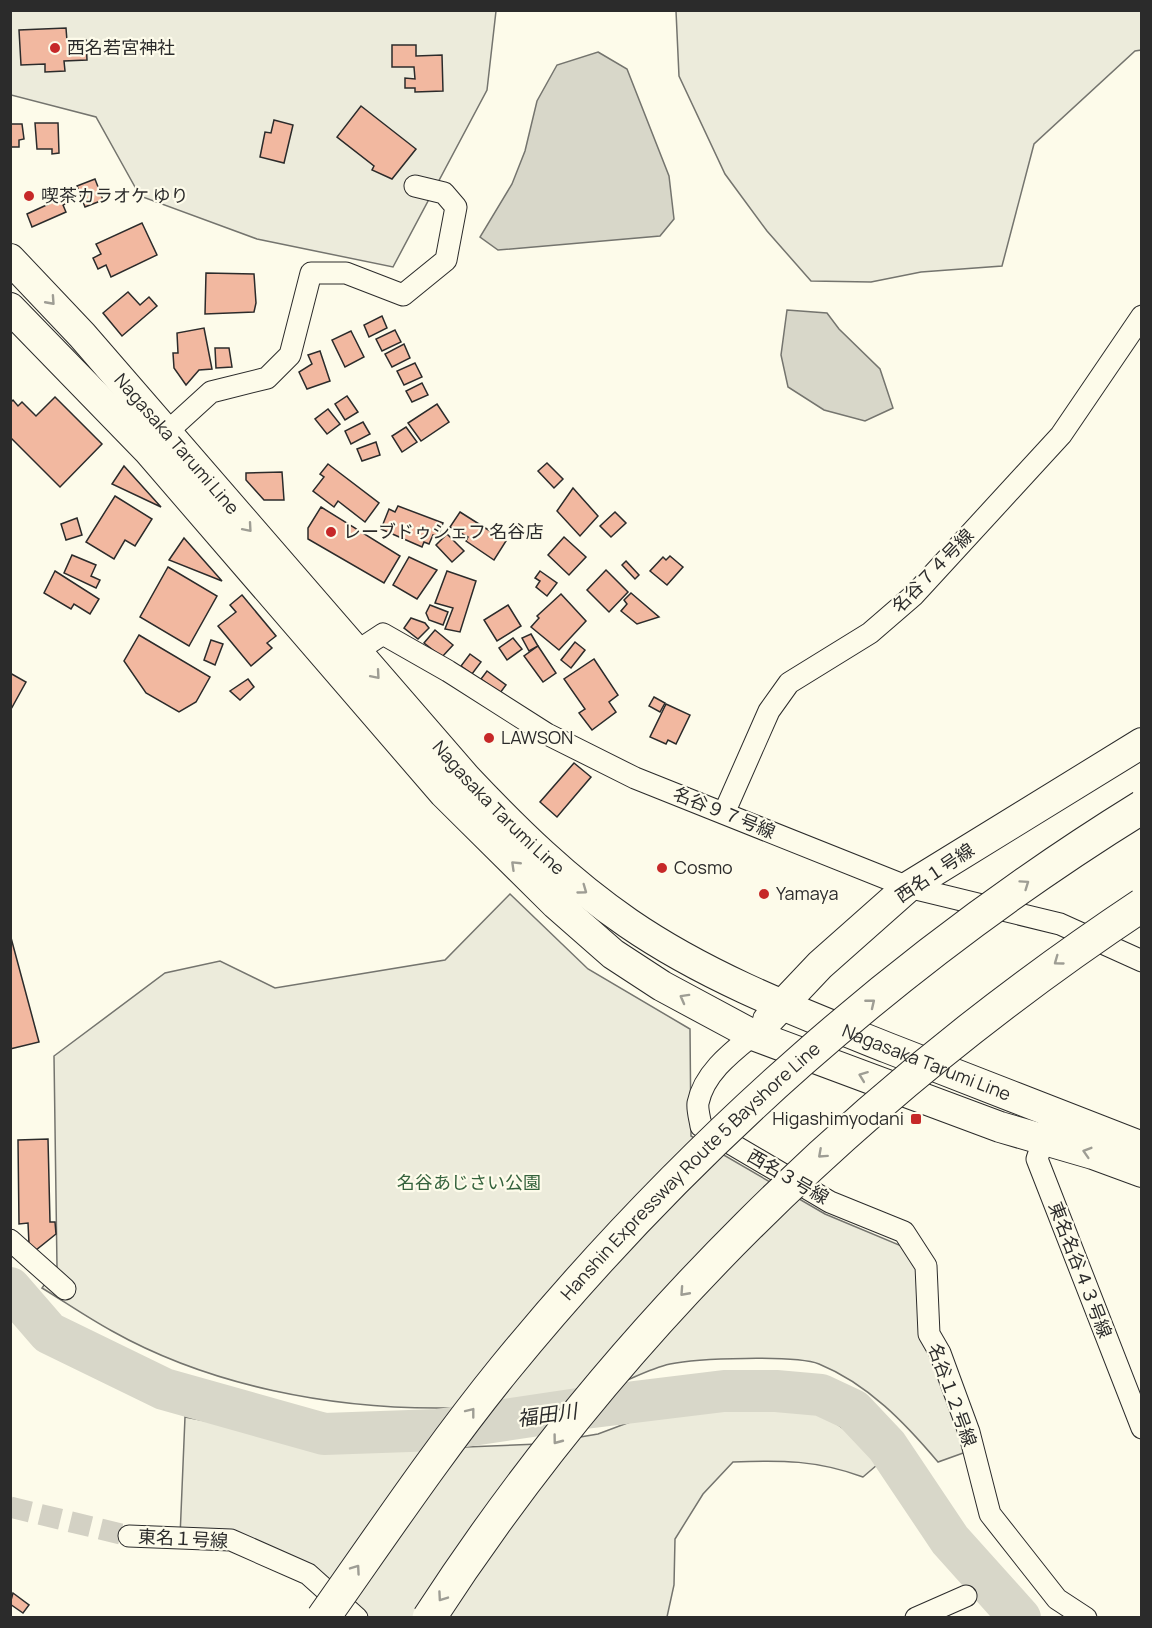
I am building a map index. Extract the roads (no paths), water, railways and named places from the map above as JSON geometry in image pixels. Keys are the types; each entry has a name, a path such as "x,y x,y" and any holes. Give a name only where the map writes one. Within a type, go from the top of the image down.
{"highway":[{"name":"Hanshin Expressway Route 5 Bayshore Line","path":"323,1617 428,1467 506,1368 581,1280 662,1194 769,1091 839,1029 934,951 1029,882 1142,807"},
{"path":"429,1617 498,1517 566,1428 643,1336 734,1239 810,1164 906,1079 1061,959 1142,905"}],"main road":[{"name":"Nagasaka Tarumi Line","path":"10,259 82,335 166,433 345,659 444,793 556,904 613,954 662,986 753,1035 1000,1127 1094,1154 1142,1173"},
{"name":"Nagasaka Tarumi Line","path":"10,308 345,659 466,778 516,831 571,881 628,923 680,956 781,1006 1142,1147"},
{"name":"西名１号線","path":"753,1035 820,965 908,887 1142,743"}],"street":[{"path":"166,433 211,392 267,378 290,355 311,273 346,273 403,295 446,260 456,207 444,193 415,186"},
{"name":"名谷７４号線","path":"724,813 769,711 789,683 870,633 914,595 1061,435 1142,316"},
{"name":"名谷９７号線","path":"345,659 383,634 448,671 547,734 635,778 908,887 1060,924 1142,961"},
{"name":"西名３号線","path":"753,1035 724,1059 711,1077 698,1103 700,1126 831,1202 850,1210"},
{"name":"東名名谷４３号線","path":"1052,1111 1037,1159 1142,1428"},
{"name":"名谷１２号線","path":"850,1210 904,1232 926,1266 929,1334 940,1353 969,1432 990,1514 1057,1599 1086,1617"},
{"path":"10,1240 65,1289"},
{"name":"東名１号線","path":"129,1536 231,1540 308,1574 357,1617"},
{"path":"916,1617 966,1596"}],"waterway":[{"name":"福田川","path":"10,1288 49,1333 164,1389 324,1434 438,1430 585,1408 724,1391 776,1391 821,1395 853,1410 887,1446 950,1540 1020,1618"}],"tunnel":[{"path":"10,1507 129,1536"}],"place":[{"name":"西名若宮神社","path":"55,48"},
{"name":"喫茶カラオケ ゆり","path":"29,196"},
{"name":"レーブドゥシェフ 名谷店","path":"331,532"},
{"name":"LAWSON","path":"489,738"},
{"name":"Cosmo","path":"662,868"},
{"name":"Yamaya","path":"764,894"},
{"name":"Higashimyodani","path":"916,1119"}],"park label":[{"name":"名谷あじさい公園","path":"469,1183"}]}
